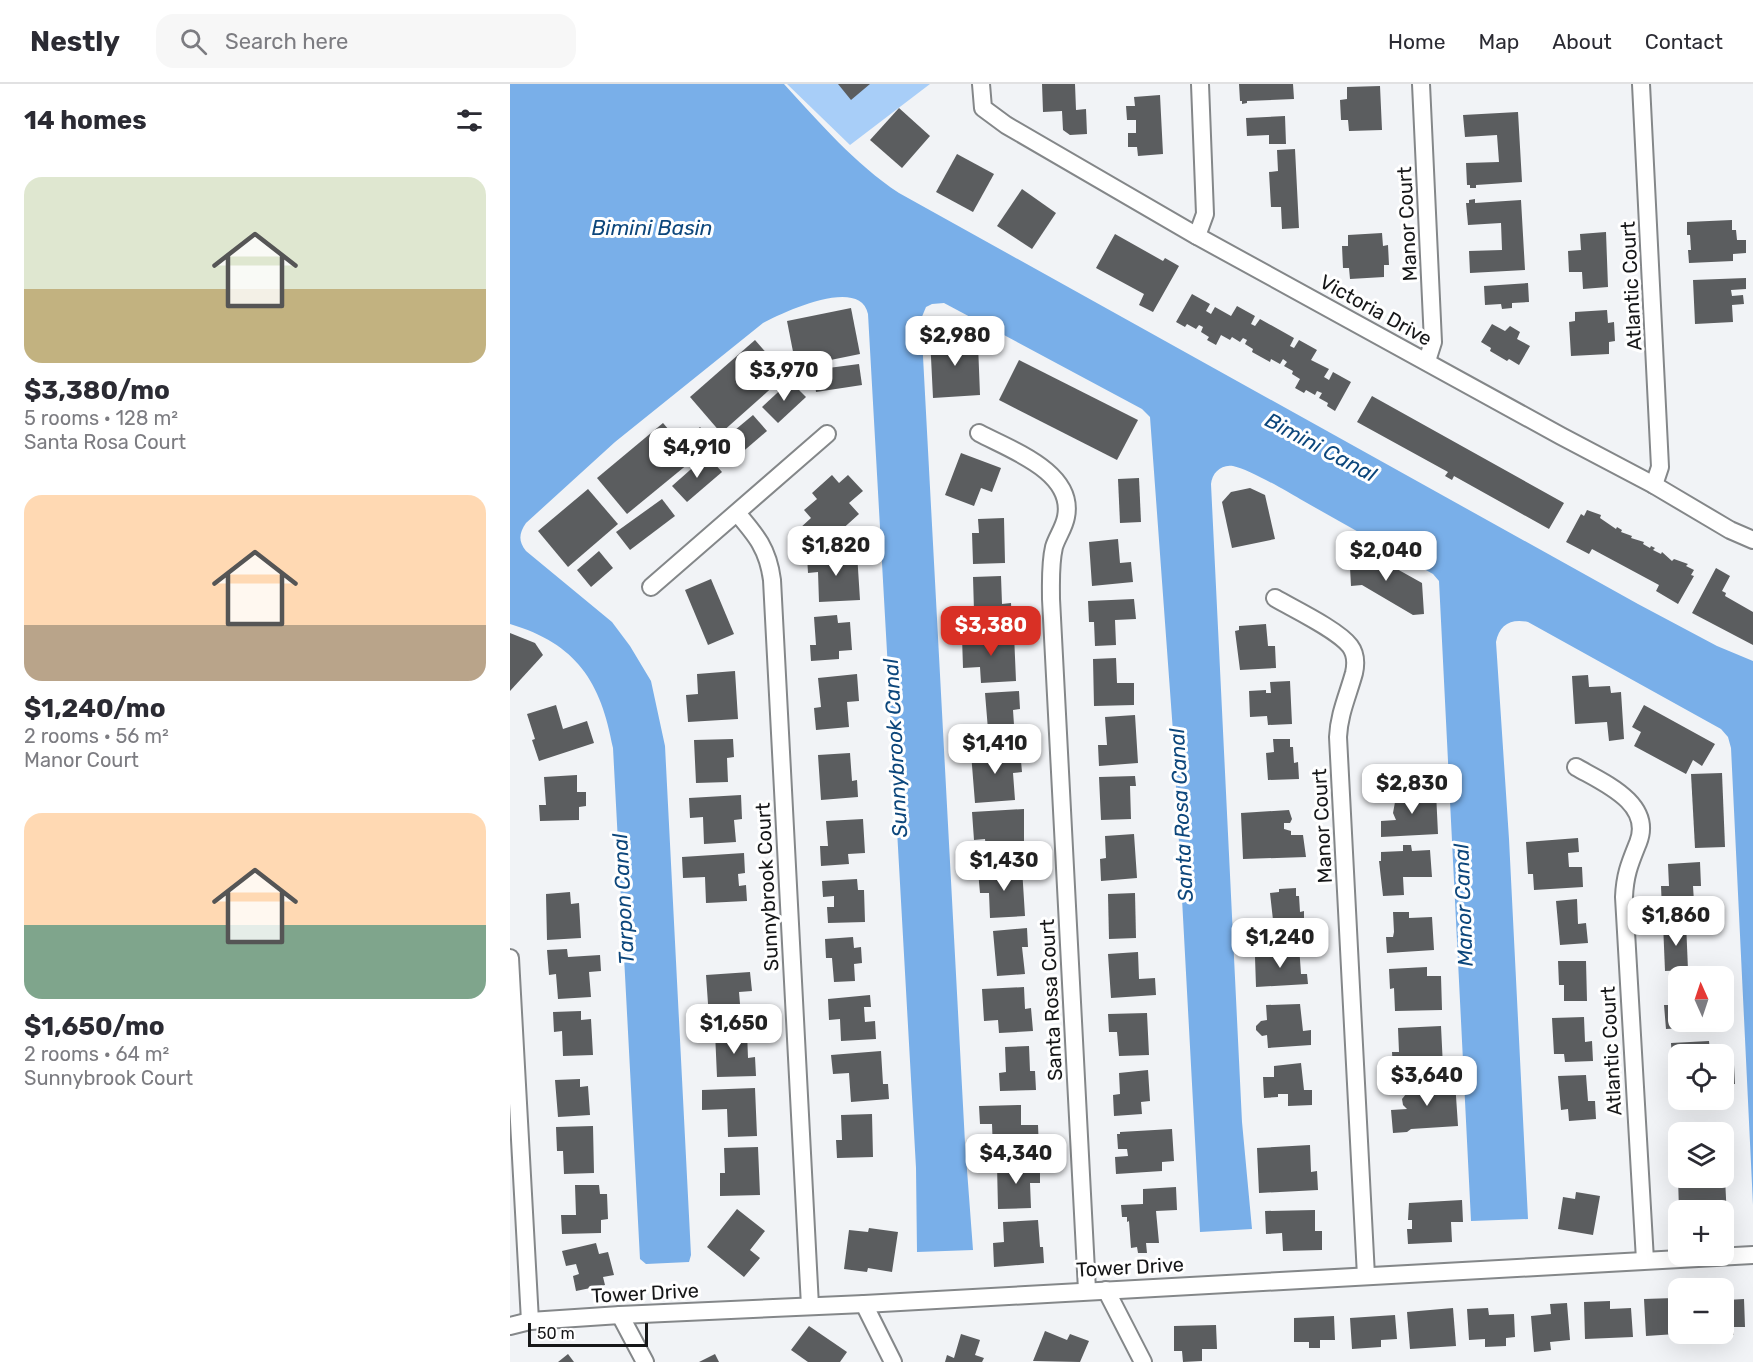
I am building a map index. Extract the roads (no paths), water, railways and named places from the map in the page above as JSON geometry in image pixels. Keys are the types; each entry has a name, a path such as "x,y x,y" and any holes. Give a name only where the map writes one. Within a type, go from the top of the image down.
{"street":[{"name":"Victoria Drive","path":"981,84 983,108 1006,125 1197,236 1654,485 1730,530 1753,540"},
{"path":"1197,236 1205,214 1200,84"},
{"name":"Manor Court","path":"1421,84 1433,342 1427,361"},
{"name":"Atlantic Court","path":"1641,84 1660,467 1654,485"},
{"name":"Santa Rosa Court","path":"979,433 1048,472 1057,481 1066,501 1066,518 1052,556 1051,598 1087,1290"},
{"path":"651,587 827,434"},
{"name":"Sunnybrook Court","path":"737,513 758,538 766,552 772,579 810,1306"},
{"name":"Manor Court","path":"1275,598 1337,634 1350,645 1355,660 1354,672 1340,715 1338,737 1366,1276"},
{"name":"Atlantic Court","path":"1576,767 1624,796 1637,813 1640,824 1638,842 1627,866 1624,897 1644,1260"},
{"path":"510,957 511,1016 530,1321"},
{"name":"Tower Drive","path":"510,1326 530,1321 620,1315 864,1304 1753,1255"},
{"path":"1107,1290 1143,1362"},
{"path":"864,1304 893,1362"},
{"path":"620,1315 645,1362"}],"water":[{"path":"510,84 784,84 853,156 899,193 1638,604 1717,646 1753,661 1753,1205 1731,748 1728,737 1721,729 1528,622 1511,622 1500,631 1496,642 1509,839 1528,1219 1471,1221 1439,581 1433,574 1276,485 1248,471 1225,466 1213,476 1211,484 1242,1122 1252,1229 1200,1232 1173,732 1150,417 1142,409 944,303 926,307 921,319 965,1143 973,1250 917,1252 916,1168 868,314 862,303 851,298 837,297 803,305 763,323 615,442 526,523 521,534 522,544 526,551 612,622 630,646 651,681 665,746 691,1255 689,1262 646,1264 640,1259 613,748 601,704 593,685 582,669 553,643 533,632 510,624"}],"water label":[{"name":"Bimini Basin","path":"652,227"},
{"name":"Bimini Canal","path":"1321,447"},
{"name":"Sunnybrook Canal","path":"895,748"},
{"name":"Santa Rosa Canal","path":"1181,815"},
{"name":"Tarpon Canal","path":"623,899"},
{"name":"Manor Canal","path":"1463,905"}]}
